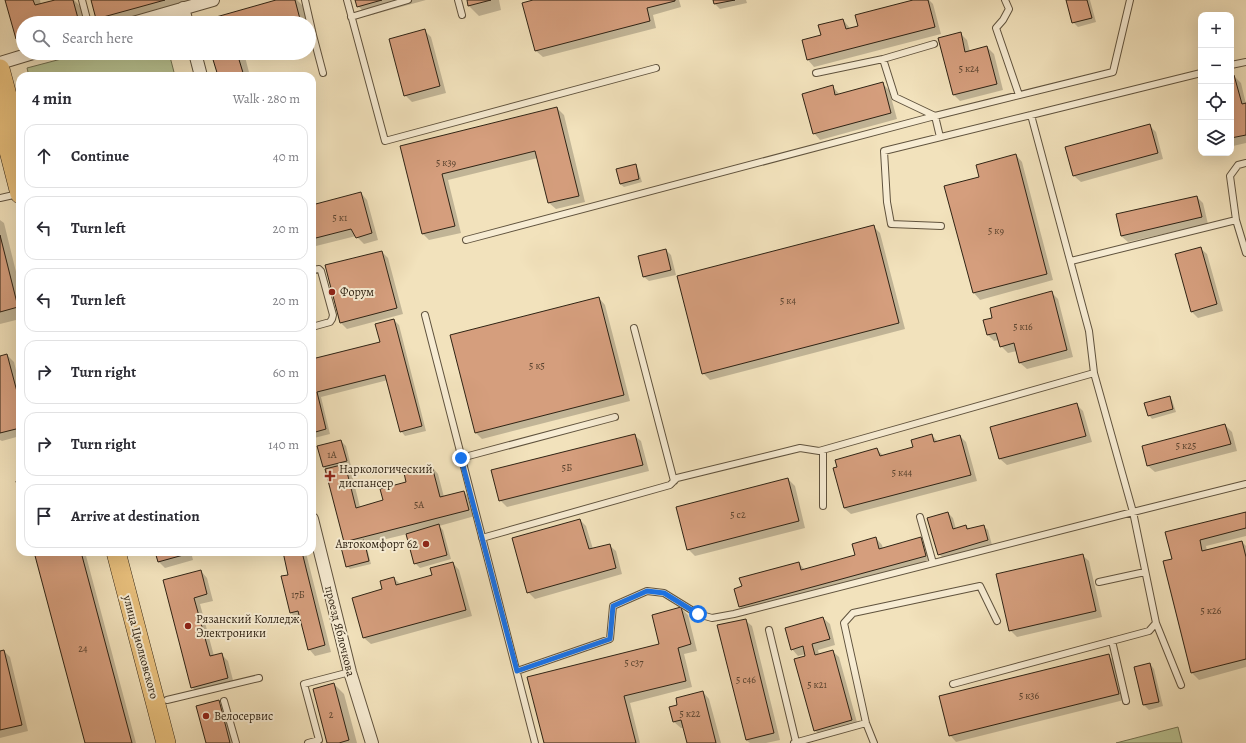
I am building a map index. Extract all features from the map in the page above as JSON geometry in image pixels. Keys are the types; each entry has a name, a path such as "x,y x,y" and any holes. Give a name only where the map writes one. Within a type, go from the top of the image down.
{"main road":[{"path":"0,69 16,131"},
{"path":"0,116 16,178"},
{"name":"улица Циолковского","path":"117,556 166,743"},
{"name":"улица Циолковского","path":"130,556 178,743"}],"street":[{"path":"156,16 208,1"},
{"path":"183,8 185,16"},
{"path":"0,63 16,58"},
{"path":"197,60 199,72"},
{"name":"проезд Яблочкова","path":"316,535 350,672 372,743"}],"lane":[{"path":"82,0 86,16"},
{"path":"305,0 308,16"},
{"path":"347,0 385,141 656,68"},
{"path":"351,17 408,0"},
{"path":"458,0 462,15"},
{"path":"1005,0 1009,9 1003,20 996,28 1019,95"},
{"path":"466,240 935,116 1113,72 1130,0"},
{"path":"816,73 883,58 934,44"},
{"path":"316,51 323,73"},
{"path":"883,58 895,97 935,116"},
{"path":"1234,64 1246,62"},
{"path":"941,226 891,224 887,202 884,151 1198,74"},
{"path":"1031,115 1089,330 1094,373 1132,512 1156,623 1181,685"},
{"path":"935,116 940,137"},
{"path":"1246,163 1238,165 1230,176 1236,220 1246,253"},
{"path":"0,198 16,195"},
{"path":"1071,261 1236,220"},
{"path":"316,269 319,269 321,271 333,315 330,322 316,326"},
{"path":"425,315 535,743"},
{"path":"634,328 674,481"},
{"path":"482,538 670,485 678,478 800,448 819,451 823,450 1094,373"},
{"path":"461,458 615,417"},
{"path":"823,450 823,506"},
{"path":"517,671 610,639 613,606 647,591 664,593 698,614 712,618 734,614 1246,484"},
{"path":"920,517 933,563"},
{"path":"1099,582 1145,572"},
{"path":"874,743 866,723 844,623 853,613 980,586 997,621"},
{"path":"952,684 1149,631 1156,623"},
{"path":"769,630 795,743 866,723"},
{"path":"1112,641 1126,701"},
{"path":"308,743 319,740 304,684 350,672"},
{"path":"167,700 259,678"},
{"path":"224,701 236,743"}],"green space":[{"path":"57,60 171,60 174,72 28,72 27,68"},
{"path":"1178,727 1182,743 1116,743"}],"building":[{"path":"5,0 33,0 35,5 55,0 73,0 77,16 16,16 16,39"},
{"path":"91,0 165,0 107,16 95,16"},
{"path":"276,0 295,0 299,16 220,16"},
{"path":"355,0 382,0 357,7"},
{"path":"467,0 491,0 468,6"},
{"path":"533,0 675,1 647,8 650,21 535,51 522,3"},
{"path":"713,0 735,0 714,4"},
{"path":"913,0 928,0 935,27 807,60 802,40 821,35 818,25 843,19 846,29 858,26 855,15"},
{"path":"1066,0 1087,0 1092,18 1072,23"},
{"path":"425,29 440,86 404,96 389,39"},
{"path":"961,32 965,52 987,46 997,84 953,95 938,38"},
{"path":"213,60 239,60 243,72 217,72"},
{"path":"1234,75 1242,104 1246,103 1246,135 1234,137"},
{"path":"883,82 891,113 813,134 802,94 833,85 835,95"},
{"path":"557,107 579,196 548,203 535,151 442,174 455,226 422,234 400,146"},
{"path":"1150,124 1158,153 1073,176 1065,147"},
{"path":"1016,154 1047,274 973,293 944,186 979,177 976,165"},
{"path":"636,164 639,179 620,184 616,169"},
{"path":"361,192 372,233 356,238 351,229 316,238 316,204"},
{"path":"1197,196 1202,217 1121,236 1116,214"},
{"path":"874,225 899,323 702,374 677,276"},
{"path":"0,235 16,299 16,308 0,312"},
{"path":"1201,247 1217,304 1191,312 1175,254"},
{"path":"666,249 671,270 643,277 638,256"},
{"path":"382,251 397,308 340,323 325,265"},
{"path":"1052,291 1067,350 1019,363 1014,343 1000,347 996,333 987,335 983,320 992,318 990,308"},
{"path":"599,297 624,395 475,433 450,335"},
{"path":"394,319 422,426 400,432 385,375 317,392 326,429 316,432 316,358 380,342 375,324"},
{"path":"7,354 16,388 16,429 0,433 0,356"},
{"path":"1170,396 1173,409 1148,416 1144,403"},
{"path":"1077,403 1086,436 999,459 990,427"},
{"path":"1225,424 1231,444 1147,466 1142,446"},
{"path":"635,434 643,465 499,501 491,470"},
{"path":"932,434 934,442 960,435 971,475 844,508 833,468 837,467 835,460 877,448 880,456 913,447 911,440"},
{"path":"341,440 347,461 323,467 317,446"},
{"path":"345,464 356,508 383,500 380,489 406,482 404,473 432,466 440,497 464,491 469,510 344,542 325,469"},
{"path":"788,478 799,521 687,550 676,507"},
{"path":"948,512 953,529 966,525 967,529 984,525 988,540 938,555 927,518"},
{"path":"1246,512 1246,528 1200,540 1202,551 1242,541 1246,557 1246,659 1191,673 1163,561 1172,559 1165,532"},
{"path":"580,519 589,549 610,544 616,568 527,593 512,538"},
{"name":"Автокомфорт 62","path":"439,524 447,555 414,564 406,534"},
{"path":"876,537 879,549 921,537 926,556 739,607 734,589 742,586 739,578 799,562 801,570 855,555 852,544"},
{"path":"364,540 369,561 346,567 341,547"},
{"path":"1083,554 1096,611 1009,631 996,574"},
{"path":"35,556 82,556 132,743 85,743"},
{"path":"156,556 180,556 158,562"},
{"path":"284,556 303,556 325,645 308,650 298,611 290,613 281,576 288,575"},
{"path":"453,562 466,610 363,638 352,598 382,589 380,581 394,577 396,585 432,575 430,568"},
{"name":"Рязанский Колледж Электроники","path":"201,570 207,594 194,598 210,656 222,653 228,678 191,688 163,580"},
{"path":"681,607 691,644 678,648 686,681 624,696 636,743 544,743 527,677 659,644 652,615"},
{"path":"823,617 830,639 812,644 815,655 833,650 852,720 814,731 794,659 805,656 803,646 791,650 785,628"},
{"path":"746,619 774,733 746,740 717,625"},
{"path":"4,650 22,725 0,730 0,651"},
{"path":"1109,654 1119,694 949,736 939,696"},
{"path":"1150,663 1159,702 1143,705 1134,667"},
{"path":"334,683 349,740 339,743 327,743 313,689"},
{"path":"703,691 716,743 687,743 681,720 673,722 669,707 677,705 676,698"},
{"path":"219,700 230,743 206,743 196,706"}],"place":[{"name":"Форум","path":"332,292"},
{"name":"Наркологический диспансер","path":"330,476"},
{"name":"Автокомфорт 62","path":"426,544"},
{"name":"Рязанский Колледж Электроники","path":"188,626"},
{"name":"Велосервис","path":"206,716"}],"route":[{"path":"461,458 517,671 610,639 613,606 647,591 664,593 698,614"}]}
